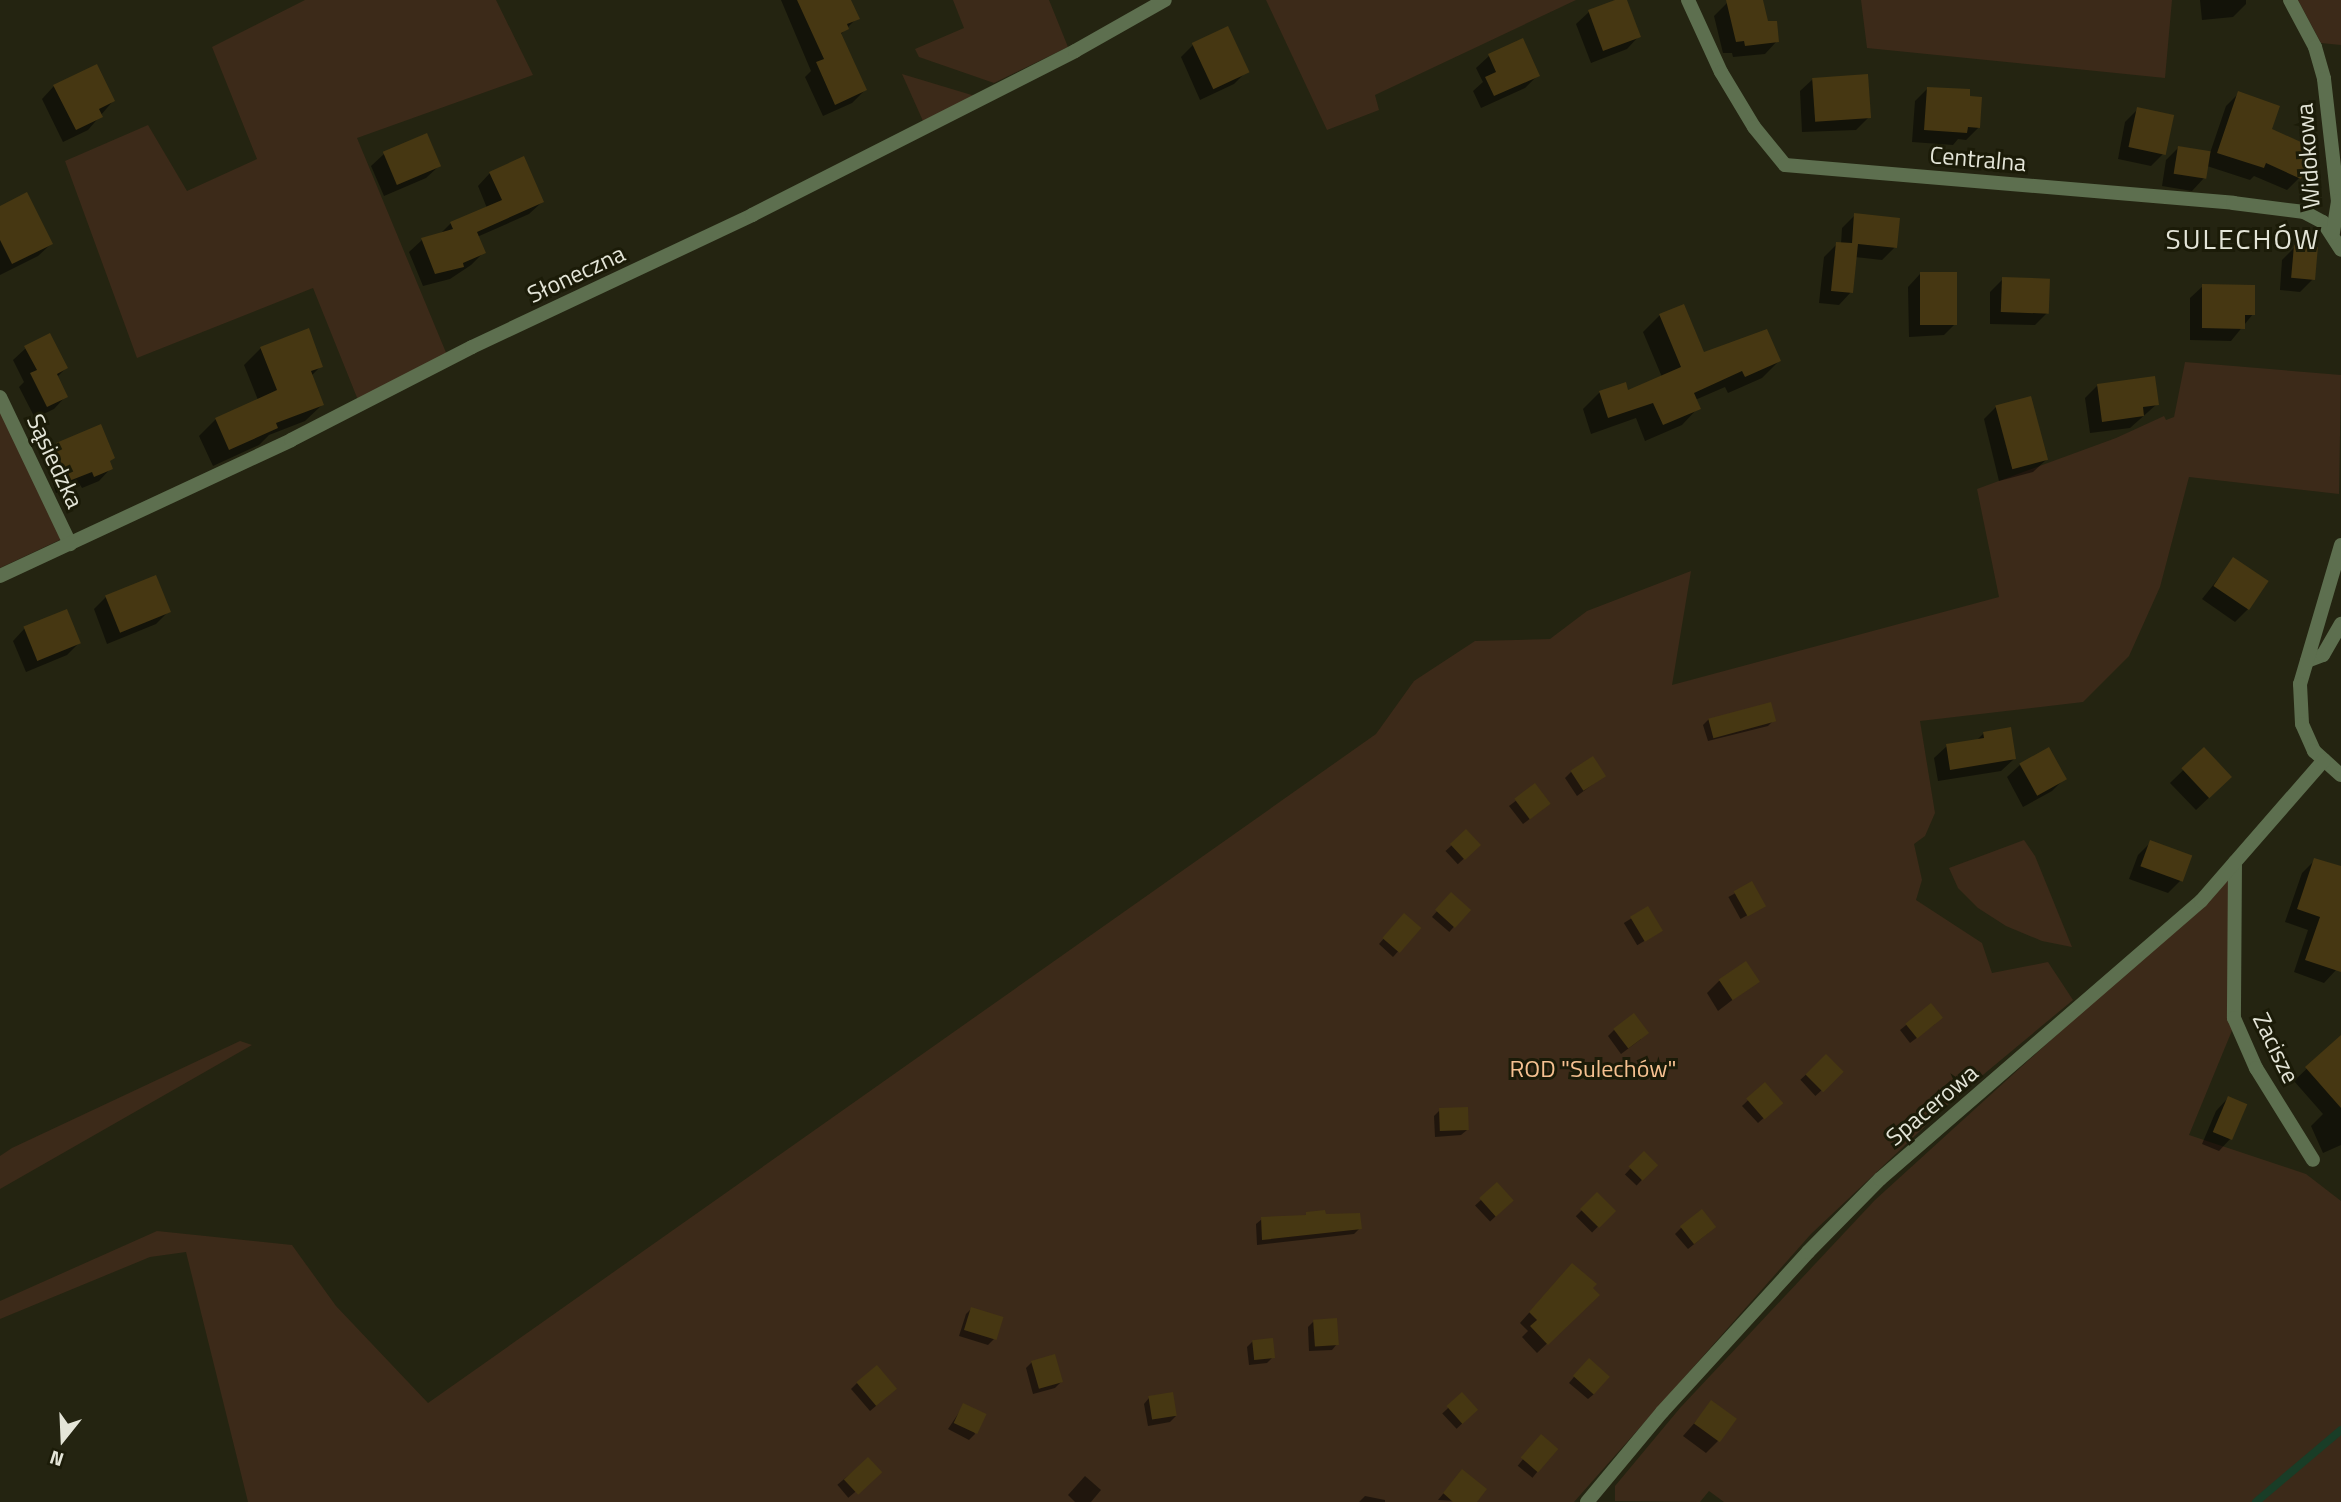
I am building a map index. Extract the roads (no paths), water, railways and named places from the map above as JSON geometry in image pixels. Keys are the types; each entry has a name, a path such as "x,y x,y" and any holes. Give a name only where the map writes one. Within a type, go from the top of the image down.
{"street":[{"name":"Słoneczna","path":"0,576 291,440 472,347 752,215 1063,57 1165,0"},
{"name":"Centralna","path":"1688,0 1721,72 1754,127 1785,165 2233,203 2304,212 2323,222 2333,233 2341,250"},
{"name":"Widokowa","path":"2290,0 2315,47 2324,79 2337,174 2338,201 2333,233"},
{"name":"Sąsiedzka","path":"0,397 70,544"},
{"path":"2341,545 2300,684 2302,724 2314,751 2341,775"},
{"path":"2307,661 2323,655 2341,624"},
{"name":"Spacerowa","path":"1587,1502 1662,1412 1808,1252 1880,1179 2201,901 2324,761"},
{"name":"Zacisze","path":"2235,862 2234,1017 2256,1068 2313,1160"}],"waterway":[{"path":"2256,1502 2341,1430"}],"district":[{"name":"SULECHÓW","path":"2243,239"}],"park label":[{"name":"ROD \"Sulechów\"","path":"1593,1069"}]}
